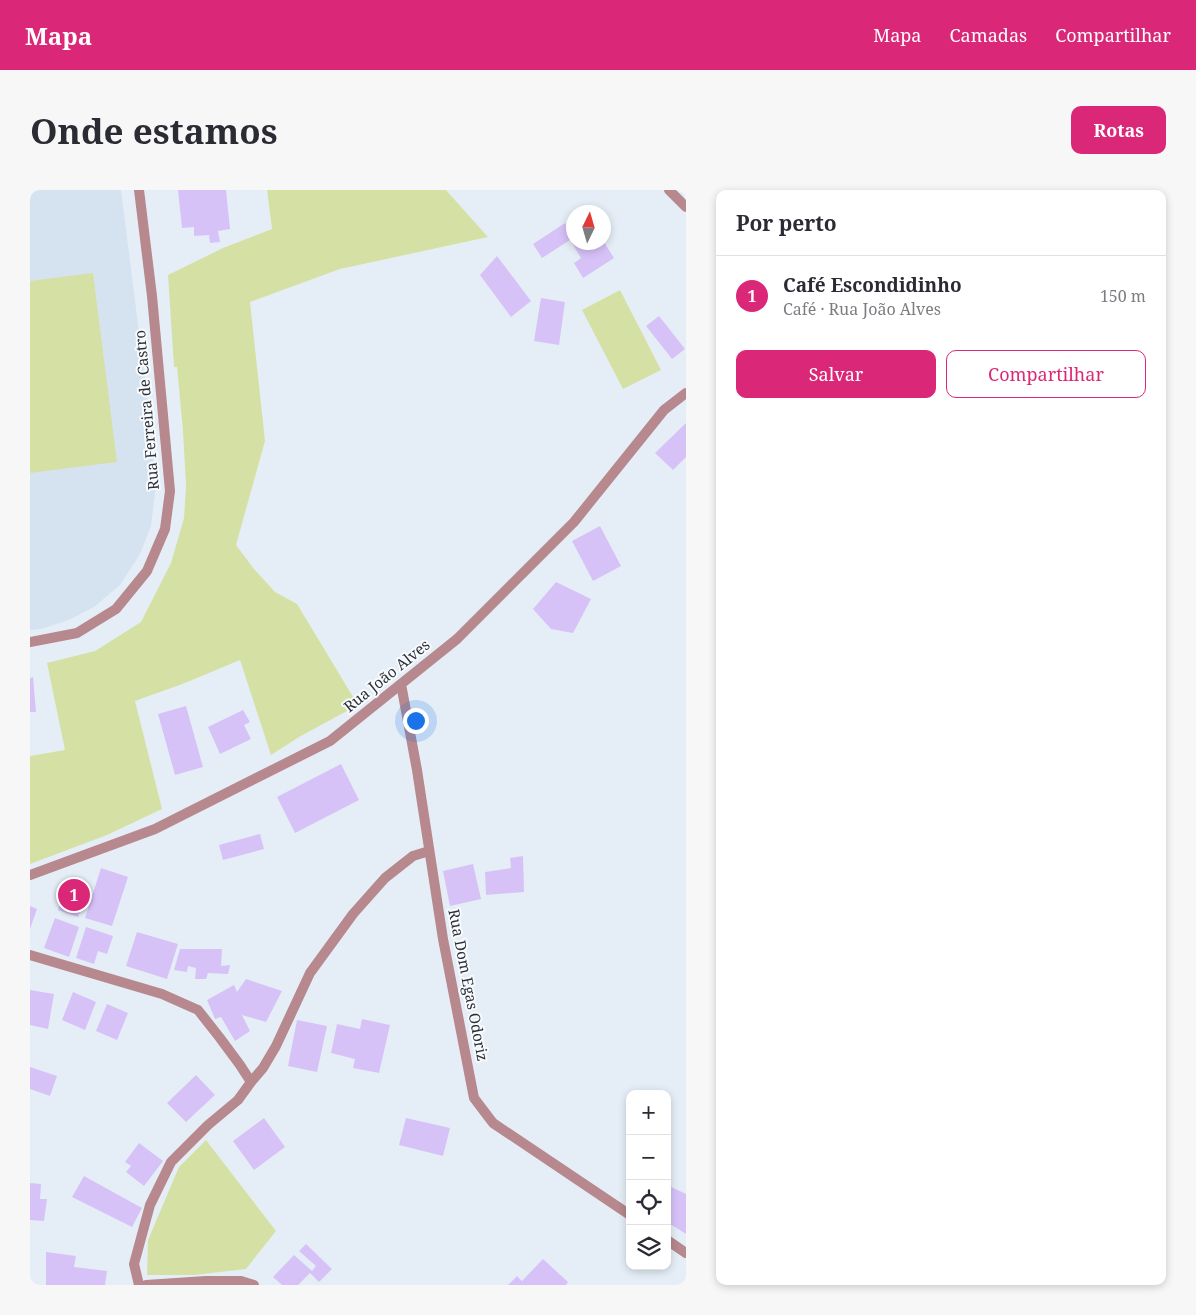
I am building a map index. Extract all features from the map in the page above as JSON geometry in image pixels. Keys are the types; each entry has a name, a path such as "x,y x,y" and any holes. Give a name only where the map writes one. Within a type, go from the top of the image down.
{"street":[{"name":"Rua Ferreira de Castro","path":"30,642 77,633 116,609 147,571 165,529 170,491 152,296 139,190"},
{"path":"669,190 686,206"},
{"name":"Rua João Alves","path":"30,875 154,829 330,741 457,639 574,522 664,410 686,393"},
{"name":"Rua Dom Egas Odoriz","path":"401,684 417,770 443,939 474,1098 494,1123 626,1212"},
{"path":"140,1285 134,1264 150,1205 171,1162 208,1125 238,1100 262,1068 276,1046 310,973 354,914 385,878 413,856 430,851"},
{"path":"30,955 162,994 198,1010 240,1064 250,1082"},
{"path":"671,1243 686,1252"},
{"path":"146,1285 241,1281 254,1285"}],"shaded area":[{"path":"30,190 121,190 149,411 156,486 151,526 140,554 120,585 94,607 69,620 41,629 30,630"}],"green space":[{"path":"267,190 446,190 488,237 340,269 250,302 265,441 236,545 275,592 297,604 358,705 299,737 271,755 240,660 135,701 162,809 107,835 30,864 30,756 65,750 47,663 95,651 141,622 171,563 184,518 186,486 183,431 177,367 174,367 168,275 223,248 272,229"},
{"path":"93,273 117,462 30,473 30,281"},
{"path":"620,290 661,370 623,389 582,310"},
{"path":"206,1140 276,1231 246,1269 194,1275 147,1275 148,1240 179,1167"}],"building":[{"path":"178,190 226,190 230,229 218,231 220,242 210,243 209,235 194,236 194,227 182,228"},
{"path":"565,223 566,225 566,243 542,258 533,244"},
{"path":"576,250 609,250 614,258 583,278 574,263 581,258"},
{"path":"497,256 531,301 511,317 480,275"},
{"path":"541,298 565,302 559,345 534,341"},
{"path":"659,316 685,349 672,359 646,326"},
{"path":"686,423 686,457 673,470 655,453"},
{"path":"600,526 621,566 593,581 572,541"},
{"path":"556,582 591,599 573,633 551,629 533,609"},
{"path":"33,677 36,712 30,712 30,678"},
{"path":"186,706 203,767 175,775 158,714"},
{"path":"243,710 250,722 244,725 251,739 220,754 208,727"},
{"path":"341,764 359,800 295,833 277,797"},
{"path":"260,834 264,849 223,860 219,845"},
{"path":"523,856 524,892 486,895 485,872 511,868 510,858"},
{"path":"473,864 481,899 450,906 443,871"},
{"path":"101,868 128,877 112,926 85,918"},
{"path":"67,883 87,890 78,917 58,910"},
{"path":"30,906 37,909 30,929"},
{"path":"55,918 79,927 69,957 44,948"},
{"path":"86,927 113,936 107,954 98,951 94,964 76,958"},
{"path":"137,932 178,944 167,979 126,966"},
{"path":"180,949 222,949 221,966 230,965 228,974 208,973 206,979 195,979 196,968 188,966 187,972 174,970"},
{"path":"246,979 282,991 266,1022 242,1015 250,1031 235,1041 221,1017 215,1019 207,1000 234,985 237,992"},
{"path":"30,990 54,994 48,1029 30,1025"},
{"path":"73,992 96,1002 85,1030 62,1020"},
{"path":"107,1004 128,1013 117,1040 96,1031"},
{"path":"362,1019 390,1025 379,1073 353,1068 355,1059 331,1053 337,1024 360,1029"},
{"path":"297,1020 327,1026 317,1072 288,1066"},
{"path":"30,1067 57,1076 50,1096 30,1089"},
{"path":"196,1075 215,1095 186,1122 167,1103"},
{"path":"264,1118 285,1147 254,1170 233,1141"},
{"path":"406,1118 450,1128 443,1156 399,1145"},
{"path":"139,1143 163,1161 144,1186 126,1172 131,1166 125,1162"},
{"path":"84,1176 142,1208 132,1227 72,1197"},
{"path":"30,1183 41,1184 40,1199 47,1199 44,1221 30,1220"},
{"path":"671,1187 686,1194 686,1234 671,1225"},
{"path":"306,1244 332,1269 319,1282 310,1273 298,1285 282,1285 273,1277 294,1255 312,1271 316,1266 299,1251"},
{"path":"46,1252 76,1256 74,1267 107,1271 105,1285 46,1285"},
{"path":"543,1259 568,1282 566,1285 508,1285 517,1276 522,1281"}],"place":[{"name":"Café Escondidinho","path":"74,895"}]}
